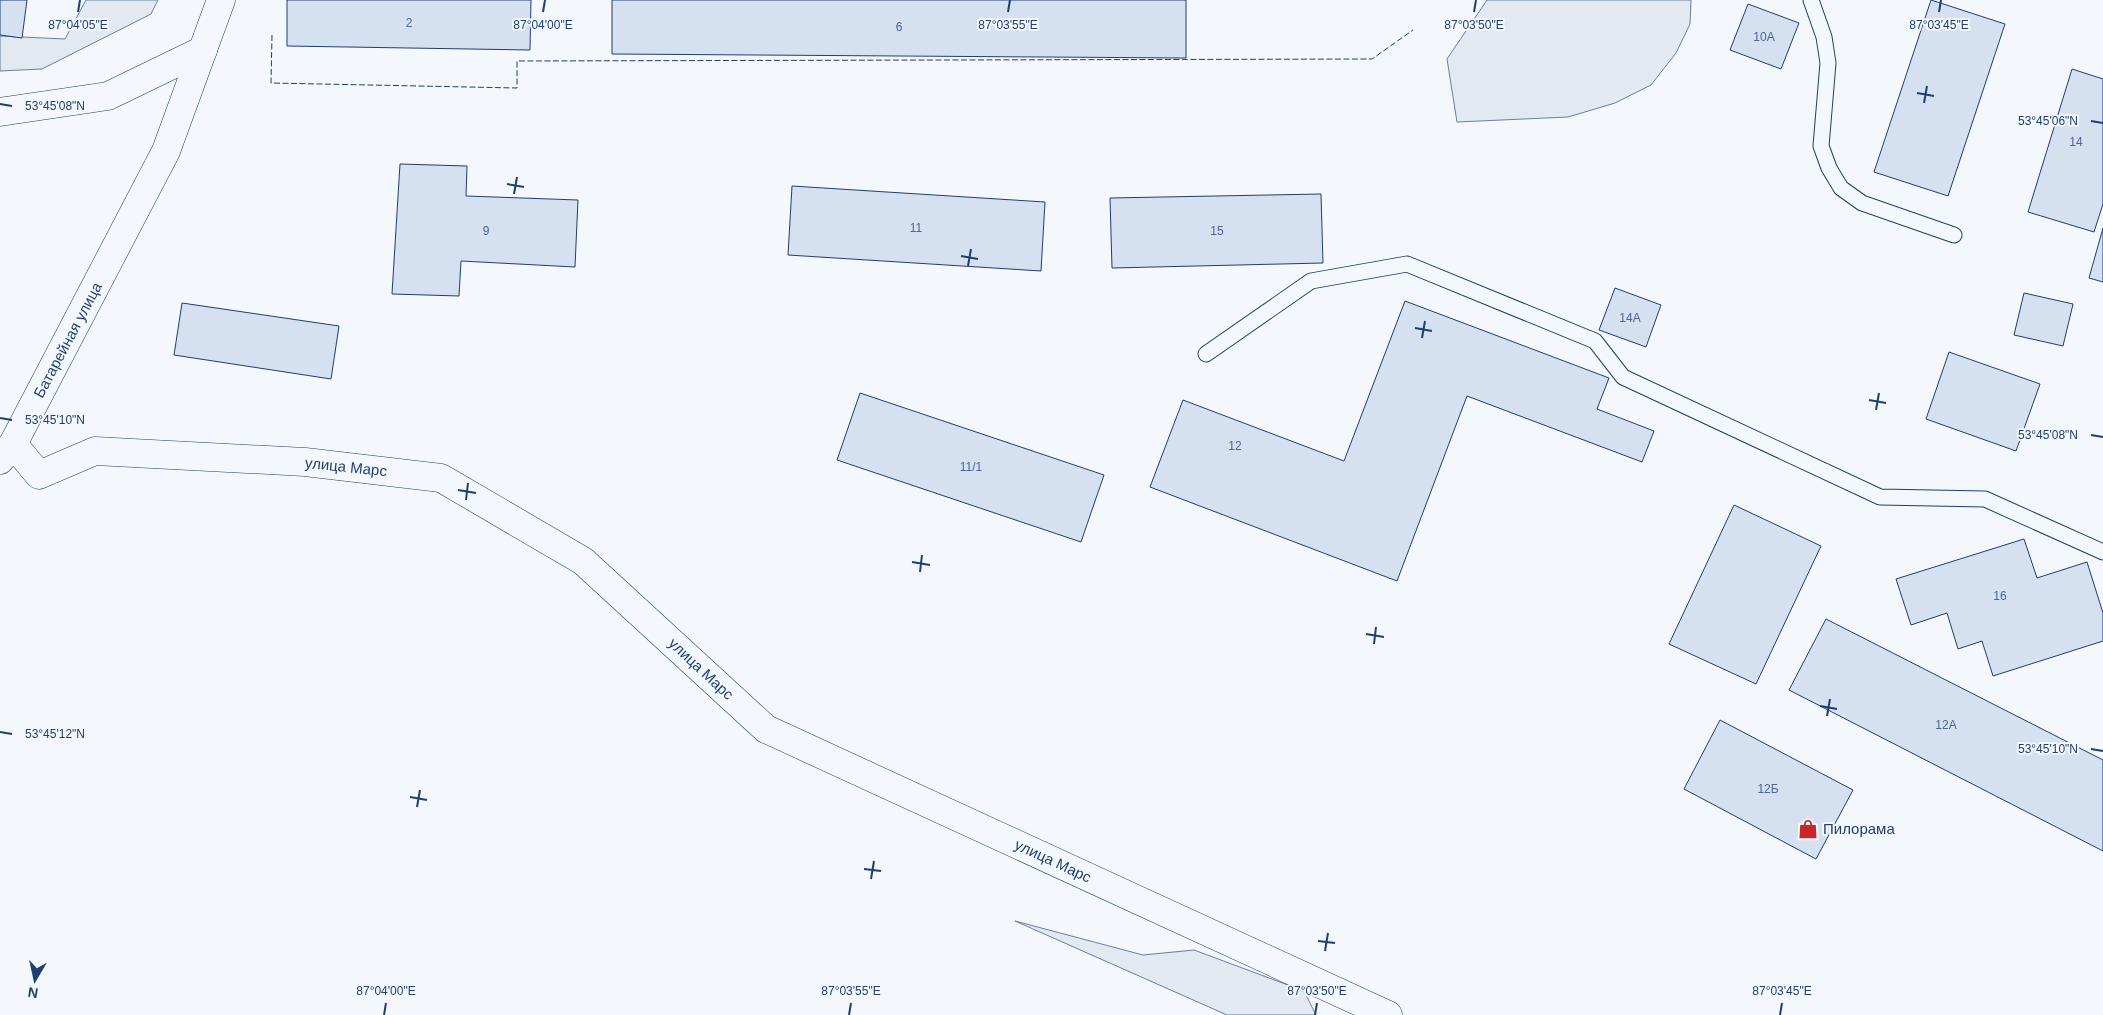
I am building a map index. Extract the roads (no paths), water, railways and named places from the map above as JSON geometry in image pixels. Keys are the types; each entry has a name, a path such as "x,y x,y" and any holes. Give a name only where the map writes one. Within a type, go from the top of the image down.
{"street":[{"name":"Батарейная улица","path":"7,452 119,244 166,151 221,0"},
{"path":"0,112 108,96 203,50"},
{"name":"улица Марс","path":"7,452 39,474 95,450 305,462 441,478 583,561 766,729 1388,1015"}],"lane":[{"path":"1811,0 1824,37 1828,62 1821,146 1829,168 1841,188 1862,203 1954,235"},
{"path":"1206,354 1311,281 1407,264 1595,341 1623,377 1880,498 1985,499 2103,552"}],"place":[{"name":"Пилорама","path":"1808,829"}]}
